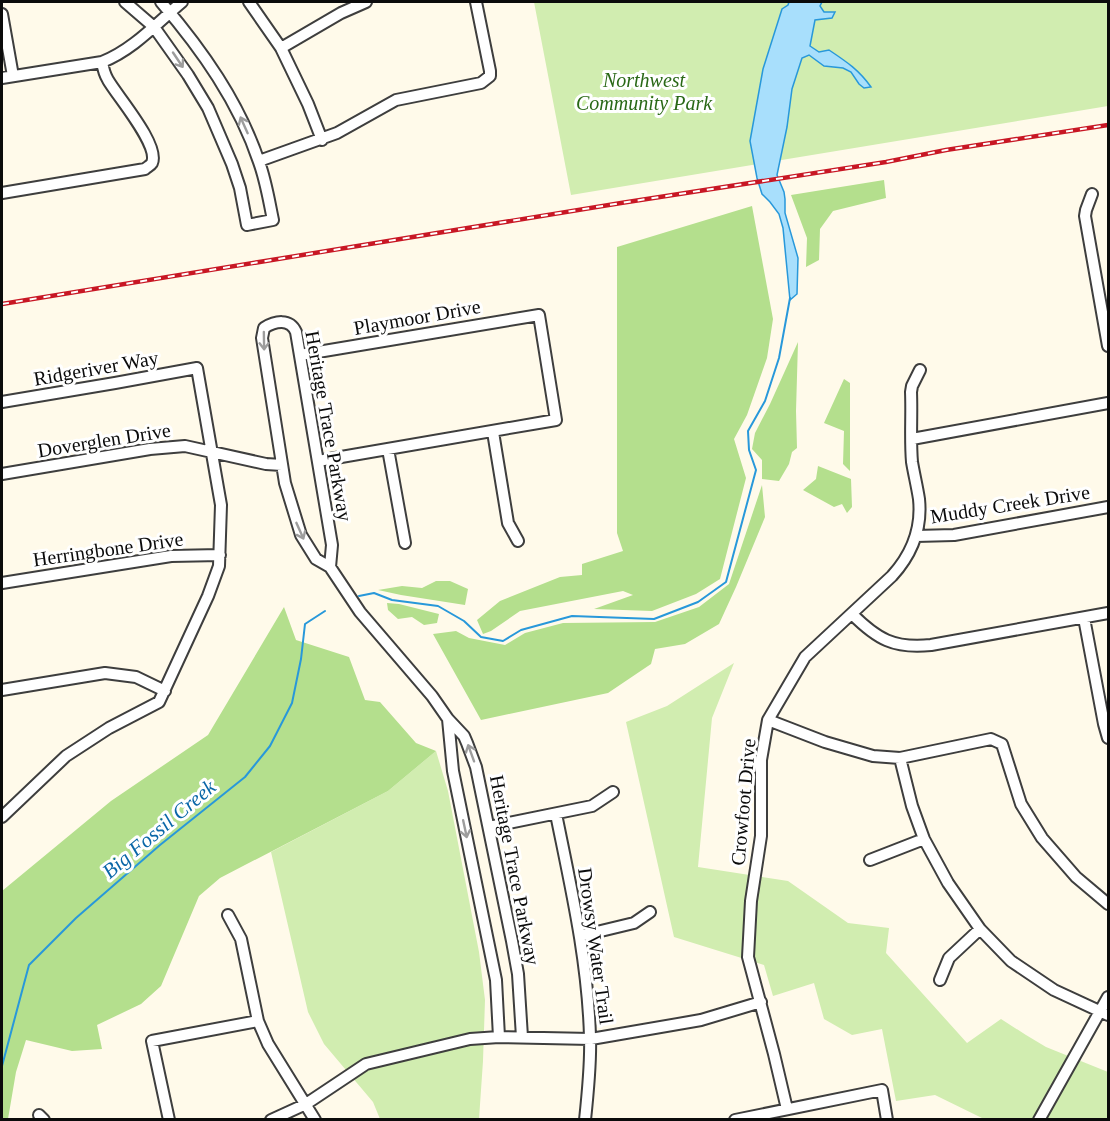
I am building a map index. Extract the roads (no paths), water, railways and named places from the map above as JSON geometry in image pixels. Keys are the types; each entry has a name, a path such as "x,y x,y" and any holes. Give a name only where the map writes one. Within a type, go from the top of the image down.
{"street":[{"path":"125,2 154,27 208,108 232,164 240,188 247,225 273,220 259,161 240,115 212,67 161,2"},
{"path":"2,14 7,77 102,62 126,50 182,2"},
{"path":"249,2 281,48 308,104 322,140"},
{"path":"281,48 341,12 366,2"},
{"path":"259,161 322,140 396,100 481,83 490,76 490,71 477,2"},
{"path":"2,193 145,169 150,165 152,151 132,114 109,82 102,62"},
{"path":"1092,194 1085,216 1105,302 1108,346"},
{"name":"Playmoor Drive","path":"300,355 539,315 556,420 493,432"},
{"name":"Heritage Trace Parkway","path":"330,567 332,545 296,332 292,324 281,322 271,324 264,328 262,338 282,465 290,502 301,535 316,559 330,567 360,612 464,736 476,767 515,959 520,994 522,1037"},
{"name":"Ridgeriver Way","path":"2,402 116,384 197,368 212,452"},
{"name":"Crowfoot Drive","path":"787,1109 748,957 751,901 761,836 761,760 768,720 805,657 900,567 916,536 919,523 919,501 912,465 911,392 920,370"},
{"path":"912,439 1108,403"},
{"path":"318,461 493,432 508,523 518,541"},
{"name":"Doverglen Drive","path":"2,474 150,449 185,446 266,464 282,465"},
{"path":"388,449 405,543"},
{"path":"2,817 66,756 109,728 159,702 208,596 219,566 221,505 212,452"},
{"name":"Muddy Creek Drive","path":"916,536 954,535 1108,507"},
{"name":"Herringbone Drive","path":"2,583 171,556 220,555"},
{"path":"852,614 877,636 893,643 912,646 931,645 1108,613"},
{"path":"1084,618 1108,738"},
{"path":"2,690 105,673 136,677 165,691"},
{"name":"Heritage Trace Parkway","path":"448,719 453,771 496,980 499,1037"},
{"path":"768,720 834,745 873,756 900,758 991,739 1002,744 1022,804 1042,838 1076,877 1108,904"},
{"path":"900,758 912,806 924,838 948,884 980,929 1019,967 1054,990 1105,1013"},
{"path":"489,827 592,806 613,792"},
{"name":"Drowsy Water Trail","path":"556,814 580,936 588,991 591,1039 585,1119"},
{"path":"870,860 924,838"},
{"path":"580,936 634,923 650,912"},
{"path":"228,915 241,939 258,1021 268,1044 315,1119"},
{"path":"940,980 949,958 980,929"},
{"path":"1039,1119 1105,1013 1108,997"},
{"path":"271,1119 306,1104 366,1064 470,1039 522,1037 591,1039 701,1020 761,1002"},
{"path":"169,1119 152,1041 258,1021"},
{"path":"735,1119 882,1090 887,1119"}],"water":[{"path":"789,2 822,2 820,6 824,12 835,12 832,18 815,20 810,46 819,52 829,50 847,62 871,87 864,88 851,72 843,68 824,66 809,55 802,58 792,89 777,175 784,192 785,213 798,258 797,294 790,300 783,228 779,214 762,194 750,141 763,69 782,9"}],"waterway":[{"name":"Big Fossil Creek","path":"359,596 374,593 392,600 438,606 464,621 481,637 503,641 521,630 572,616 654,619 698,602 726,582 756,470 749,450 748,431 765,401 779,358 790,298"},
{"name":"Big Fossil Creek","path":"2,1066 29,965 76,918 160,845 245,777 270,746 292,703 305,624 325,611"}],"railway":[{"path":"2,304 1108,125"}],"park label":[{"name":"Northwest Community Park","path":"644,92"}]}
